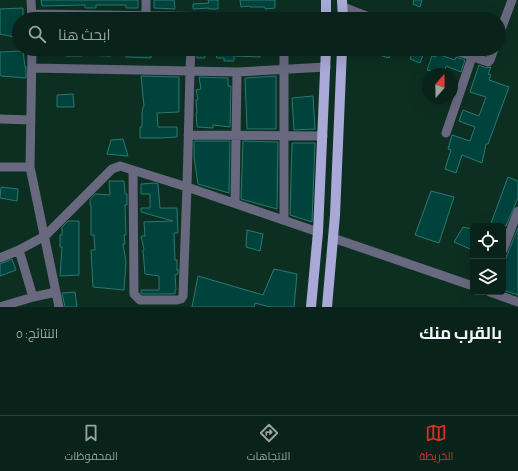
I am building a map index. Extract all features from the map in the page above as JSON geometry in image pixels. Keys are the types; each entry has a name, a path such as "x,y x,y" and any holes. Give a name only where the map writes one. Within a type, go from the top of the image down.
{"main road":[{"path":"326,0 326,12"},
{"path":"311,307 318,232 326,56"},
{"path":"327,307 333,238 342,56"}],"street":[{"path":"32,0 32,12"},
{"path":"146,0 146,12"},
{"path":"506,16 512,0"},
{"path":"343,4 360,12"},
{"path":"32,56 30,167 59,307"},
{"path":"133,170 134,294 140,300 181,299 183,296 190,56"},
{"path":"284,56 284,219"},
{"path":"446,133 472,57 489,61 491,56"},
{"path":"32,68 237,72 326,67"},
{"path":"235,203 237,72"},
{"path":"0,119 31,120"},
{"path":"188,134 323,136"},
{"path":"0,258 45,236 112,169 120,166 284,219 318,232"},
{"path":"0,167 30,167"},
{"path":"506,242 518,211"},
{"path":"333,238 470,285"},
{"path":"19,250 33,297"},
{"path":"0,306 56,292"},
{"path":"498,295 518,302"}],"building":[{"path":"41,0 138,0 138,8 126,8 126,5 96,5 96,8 85,8 85,5 42,6"},
{"path":"154,0 174,0 175,9 154,8"},
{"path":"208,0 218,0 218,9 193,9 193,4 209,3"},
{"path":"240,0 275,0 275,8 265,9 265,7 241,7"},
{"path":"414,0 422,0 420,7 413,4"},
{"path":"23,8 23,12 12,12 12,37 0,34 0,9"},
{"path":"12,51 12,56 24,56 26,78 1,76 0,52"},
{"path":"151,56 151,58 126,57"},
{"path":"197,56 205,56 205,58 197,58"},
{"path":"216,56 234,56 234,61 224,61 224,58 217,58"},
{"path":"234,56 260,56 260,57"},
{"path":"411,56 422,56 420,63 410,59"},
{"path":"432,56 443,56 455,60 456,57 465,60 461,72 458,71 458,68 446,66 446,68 428,68"},
{"path":"479,65 486,68 491,67 488,74 491,75 489,80 509,87 488,144 486,144 482,163 462,155 456,173 445,169 451,150 448,149 452,135 470,141 475,127 459,121 463,110 479,116 486,97 470,92"},
{"path":"141,76 179,77 179,112 157,113 158,127 177,127 177,137 140,138 140,127 142,127 142,113 144,106"},
{"path":"276,76 276,129 247,129 245,78"},
{"path":"199,77 228,78 228,86 231,86 230,127 213,125 213,128 197,127 196,100 198,100 196,90 201,89"},
{"path":"73,94 74,107 57,107 57,95"},
{"path":"313,96 315,129 294,130 292,98"},
{"path":"123,139 128,156 107,154 111,140"},
{"path":"194,141 230,141 229,193 198,184 194,157"},
{"path":"243,141 278,142 277,209 241,199"},
{"path":"292,143 315,143 312,222 290,215"},
{"path":"508,177 518,181 518,198 506,226 506,223 491,223"},
{"path":"109,181 124,181 125,194 127,194 127,205 125,205 126,235 124,235 125,244 123,244 126,262 124,290 93,287 91,250 95,250 94,235 91,235 90,200 95,194 110,195"},
{"path":"141,184 158,184 160,208 177,208 178,233 174,233 175,260 177,260 178,274 175,275 175,294 141,293 141,290 159,290 159,276 145,274 144,249 141,236 145,236 144,222 173,221 141,212 141,208 150,208 150,194 141,194"},
{"path":"1,187 18,189 17,201 0,198"},
{"path":"431,191 454,197 439,243 415,235"},
{"path":"68,221 79,221 79,275 60,276 62,247 60,247 60,235 62,235 62,227"},
{"path":"463,227 470,228 470,249 454,242"},
{"path":"518,228 518,295 506,291 506,258"},
{"path":"247,230 263,234 260,251 246,247"},
{"path":"12,259 16,270 0,276 0,264"},
{"path":"274,269 297,274 294,307 270,307 255,303 254,307 192,307 198,276 263,295"},
{"path":"75,292 77,307 65,307 62,293"}]}
